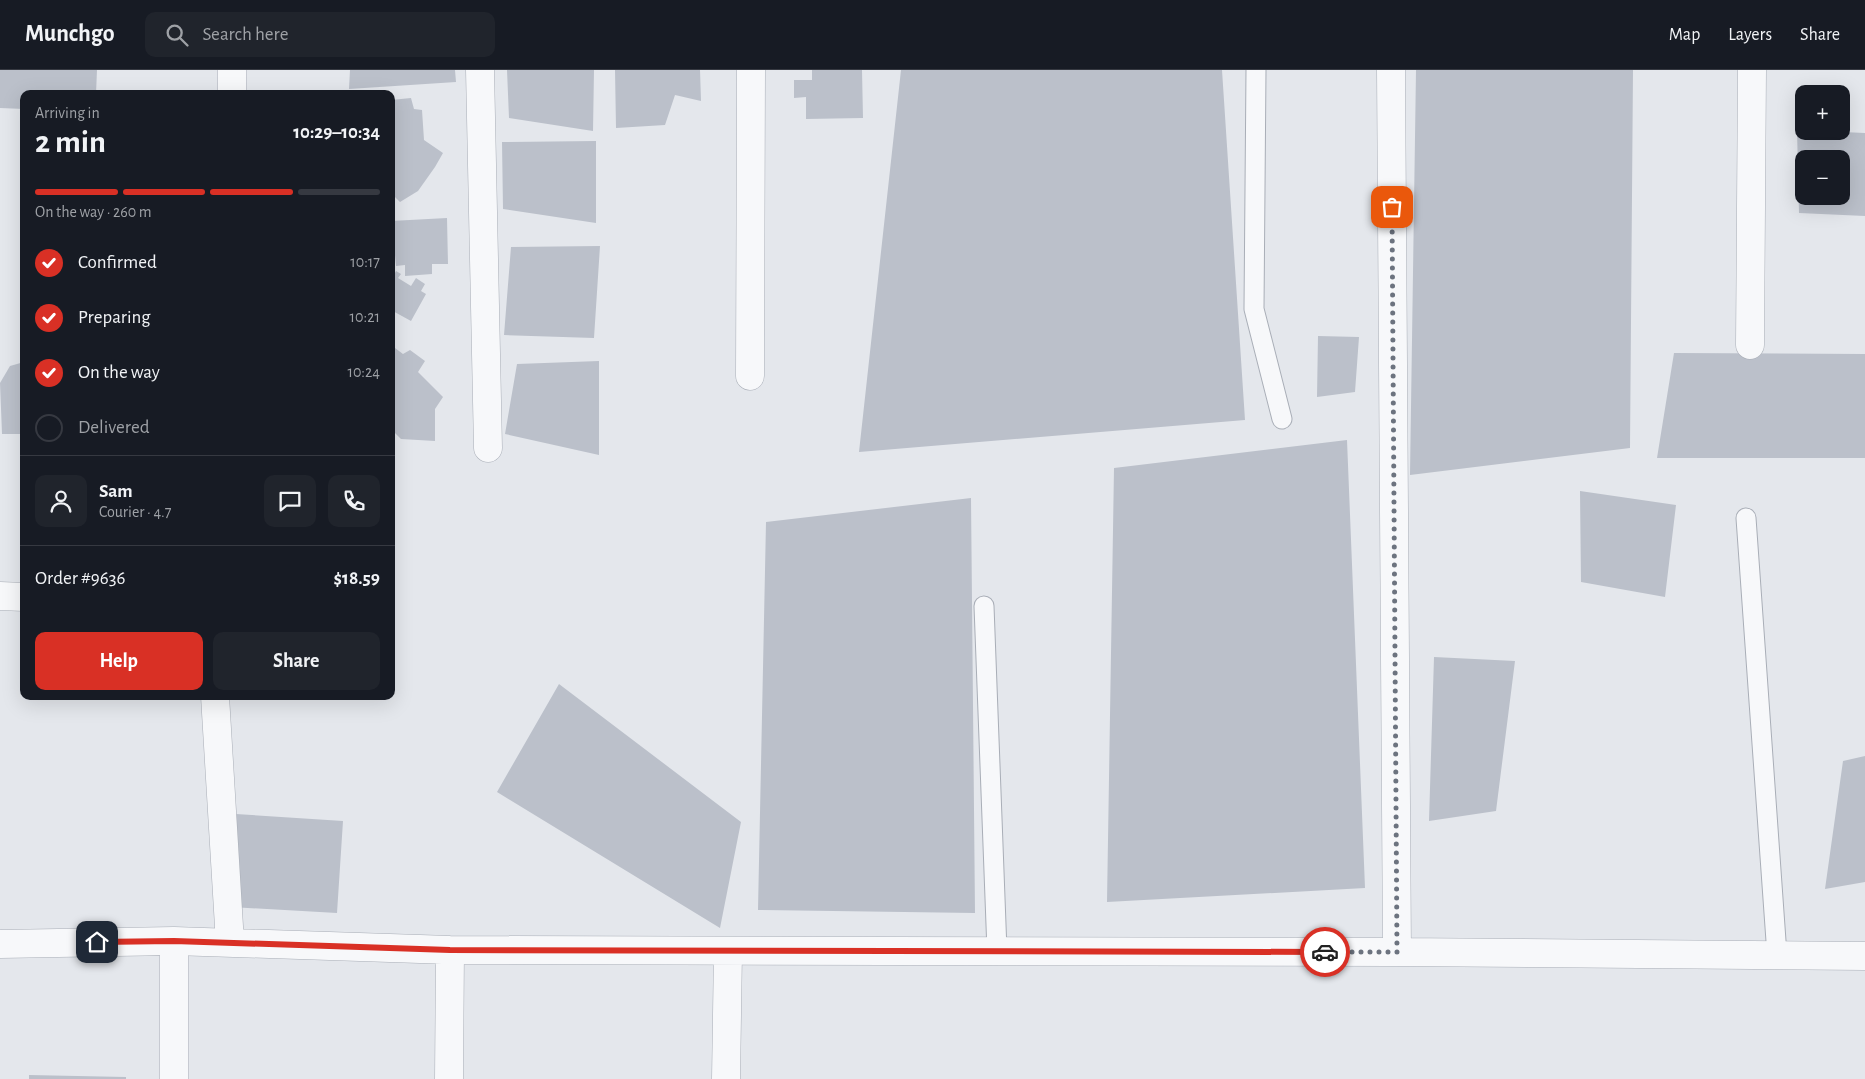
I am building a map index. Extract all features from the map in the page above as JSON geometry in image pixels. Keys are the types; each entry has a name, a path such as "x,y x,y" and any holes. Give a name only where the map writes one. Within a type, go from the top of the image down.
{"street":[{"path":"232,70 232,90"},
{"path":"480,70 488,448"},
{"path":"750,376 751,70"},
{"path":"1391,70 1397,952"},
{"path":"1750,345 1752,70"},
{"path":"0,596 20,597"},
{"path":"215,700 230,943"},
{"path":"0,944 174,941 450,950 1397,952 1865,956"},
{"path":"174,941 174,1079"},
{"path":"449,1079 450,950"},
{"path":"726,1079 728,951"}],"lane":[{"path":"1256,70 1254,309 1282,419"},
{"path":"1746,518 1777,955"},
{"path":"984,606 997,951"}],"building":[{"path":"0,70 97,70 96,90 20,90 20,109 0,108"},
{"path":"350,70 455,70 456,82 349,89"},
{"path":"507,70 594,70 593,131 509,118"},
{"path":"615,70 700,70 701,101 675,95 665,125 616,128"},
{"path":"812,70 862,70 863,118 806,119 806,97 794,98 794,80 812,80"},
{"path":"901,70 1222,70 1245,420 859,452"},
{"path":"1416,70 1633,70 1630,448 1410,475"},
{"path":"411,98 414,109 422,110 424,140 443,153 418,191 400,202 395,197 395,100"},
{"path":"1850,132 1865,133 1865,216 1799,213 1799,205 1850,205 1850,150 1797,150 1797,140 1850,140"},
{"path":"596,141 596,223 503,209 502,142"},
{"path":"447,218 448,264 432,264 432,274 405,276 405,265 396,266 395,221"},
{"path":"600,246 594,338 504,335 511,247"},
{"path":"396,271 401,274 398,278 411,286 416,278 425,284 421,291 426,294 411,321 395,312"},
{"path":"1318,336 1359,337 1355,392 1317,397"},
{"path":"395,348 403,354 410,350 425,361 418,372 443,397 435,409 435,441 401,439 395,433"},
{"path":"1674,353 1865,354 1865,458 1657,458"},
{"path":"599,361 599,455 505,434 517,364"},
{"path":"20,363 20,434 2,434 0,383 10,366"},
{"path":"1347,440 1365,888 1107,902 1114,468"},
{"path":"1580,491 1676,505 1665,597 1581,582"},
{"path":"971,498 975,913 758,910 766,522"},
{"path":"1434,657 1515,661 1496,811 1429,821"},
{"path":"559,684 741,822 720,928 497,792"},
{"path":"1865,756 1865,882 1825,889 1843,761"},
{"path":"236,814 343,821 337,913 231,907"},
{"path":"29,1075 126,1077 126,1079 29,1079"}],"way so far":[{"path":"1325,952 1397,952 1392,207"}],"route":[{"path":"97,942 174,941 450,950 1325,952"}]}
